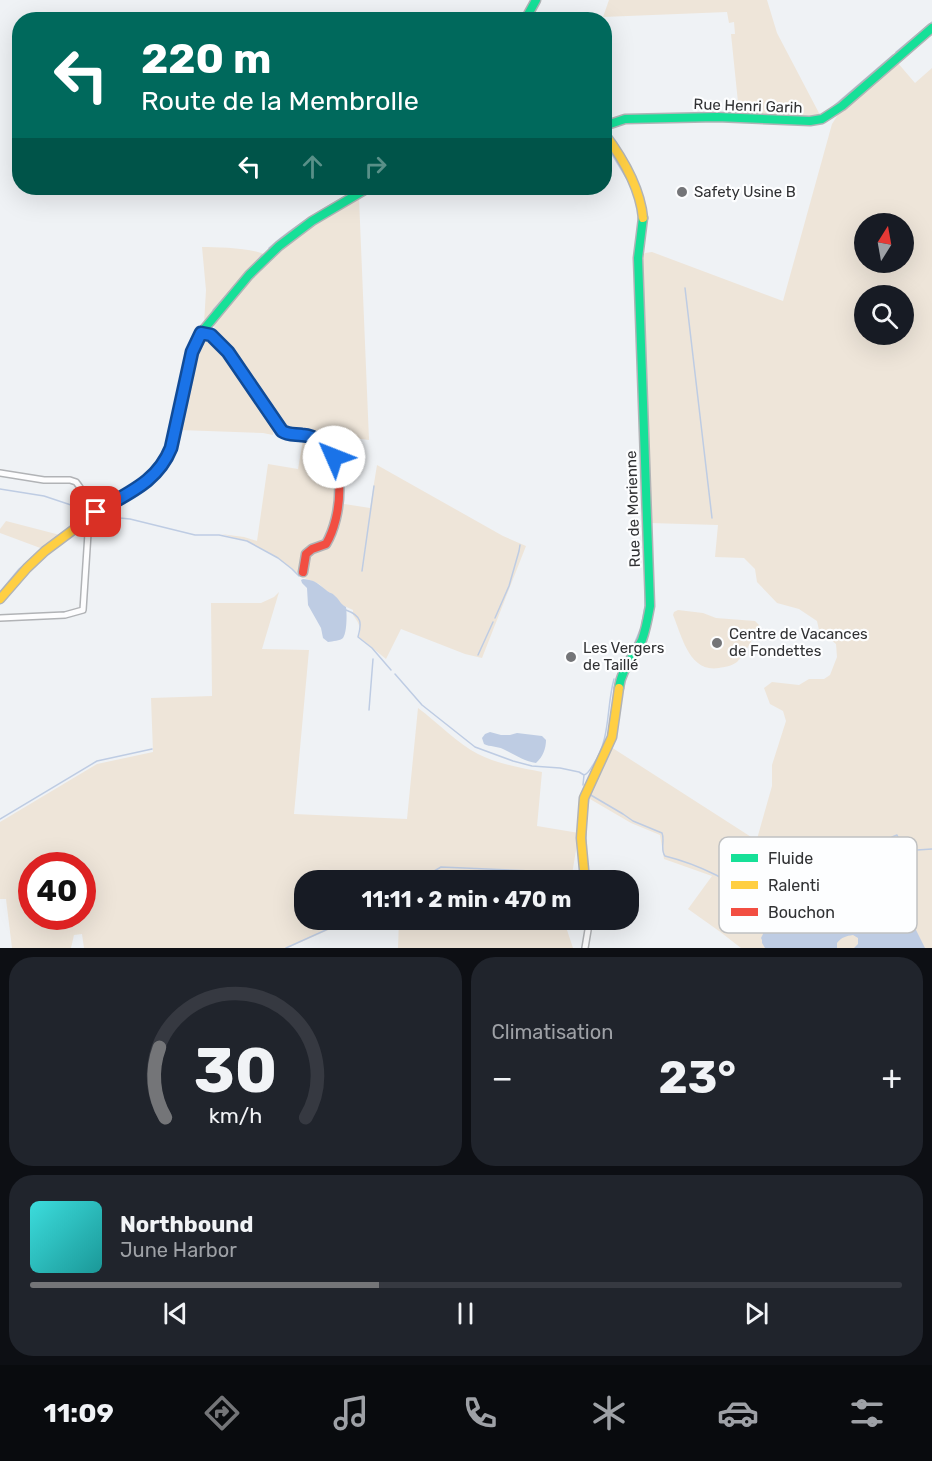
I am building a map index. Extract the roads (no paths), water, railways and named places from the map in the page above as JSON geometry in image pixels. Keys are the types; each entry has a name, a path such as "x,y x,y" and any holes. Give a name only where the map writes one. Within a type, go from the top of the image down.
{"street":[{"name":"Rue Henri Garih","path":"612,123 625,119 717,117 818,120 842,106 932,28"},
{"name":"Rue de Morienne","path":"584,870 581,838 584,798 612,737 620,677 641,641 650,606 638,258 643,216 641,201 635,187 612,145"},
{"path":"0,599 45,551 94,514 144,484 161,468 171,448 192,352 201,333 249,275 271,253 312,221 356,195"},
{"path":"201,333 211,335 228,352 282,431 288,434 307,435 320,440 336,462 339,490 333,526 326,544 306,554 303,572"},
{"path":"0,473 76,482 94,514 83,610 65,615 0,618"},
{"path":"585,948 588,930"}],"water":[{"path":"303,579 318,584 346,607 346,628 342,639 328,642 323,638 321,628 308,605 307,588 302,583"},
{"path":"490,732 501,735 517,733 542,736 546,740 545,749 536,763 532,762 501,748 484,744 482,738"},
{"path":"917,932 925,948 854,948 858,944 858,938 853,935 841,939 837,943 837,948 765,948 761,938 763,934"}],"waterway":[{"path":"896,52 932,22"},
{"path":"829,110 893,55"},
{"path":"612,154 630,184"},
{"path":"269,248 301,223 348,195"},
{"path":"213,310 262,255"},
{"path":"685,288 712,518"},
{"path":"190,347 201,326"},
{"path":"185,363 187,357"},
{"path":"362,571 374,486"},
{"path":"0,489 44,496 92,512"},
{"path":"99,516 130,519 195,535 219,535 247,541 278,558 299,576"},
{"path":"0,592 19,569 56,537"},
{"path":"644,540 645,583"},
{"path":"495,618 509,586 520,545"},
{"path":"642,623 645,590"},
{"path":"346,610 360,620 358,637 372,648 391,670"},
{"path":"478,655 493,622"},
{"path":"619,670 640,630"},
{"path":"369,710 373,659"},
{"path":"395,674 422,705 475,747 532,766 579,772 584,775 583,785"},
{"path":"584,775 593,765 603,745 614,679"},
{"path":"0,819 97,761 152,749"},
{"path":"589,794 633,821 662,833 665,856 719,876"},
{"path":"586,829 586,845"},
{"path":"892,837 897,835 898,837"},
{"path":"917,850 932,849"},
{"path":"436,870 441,867 510,870"},
{"path":"286,948 326,930"}],"place":[{"name":"Safety Usine B","path":"682,192"},
{"name":"Centre de Vacances de Fondettes","path":"717,643"},
{"name":"Les Vergers de Taillé","path":"571,657"}]}
